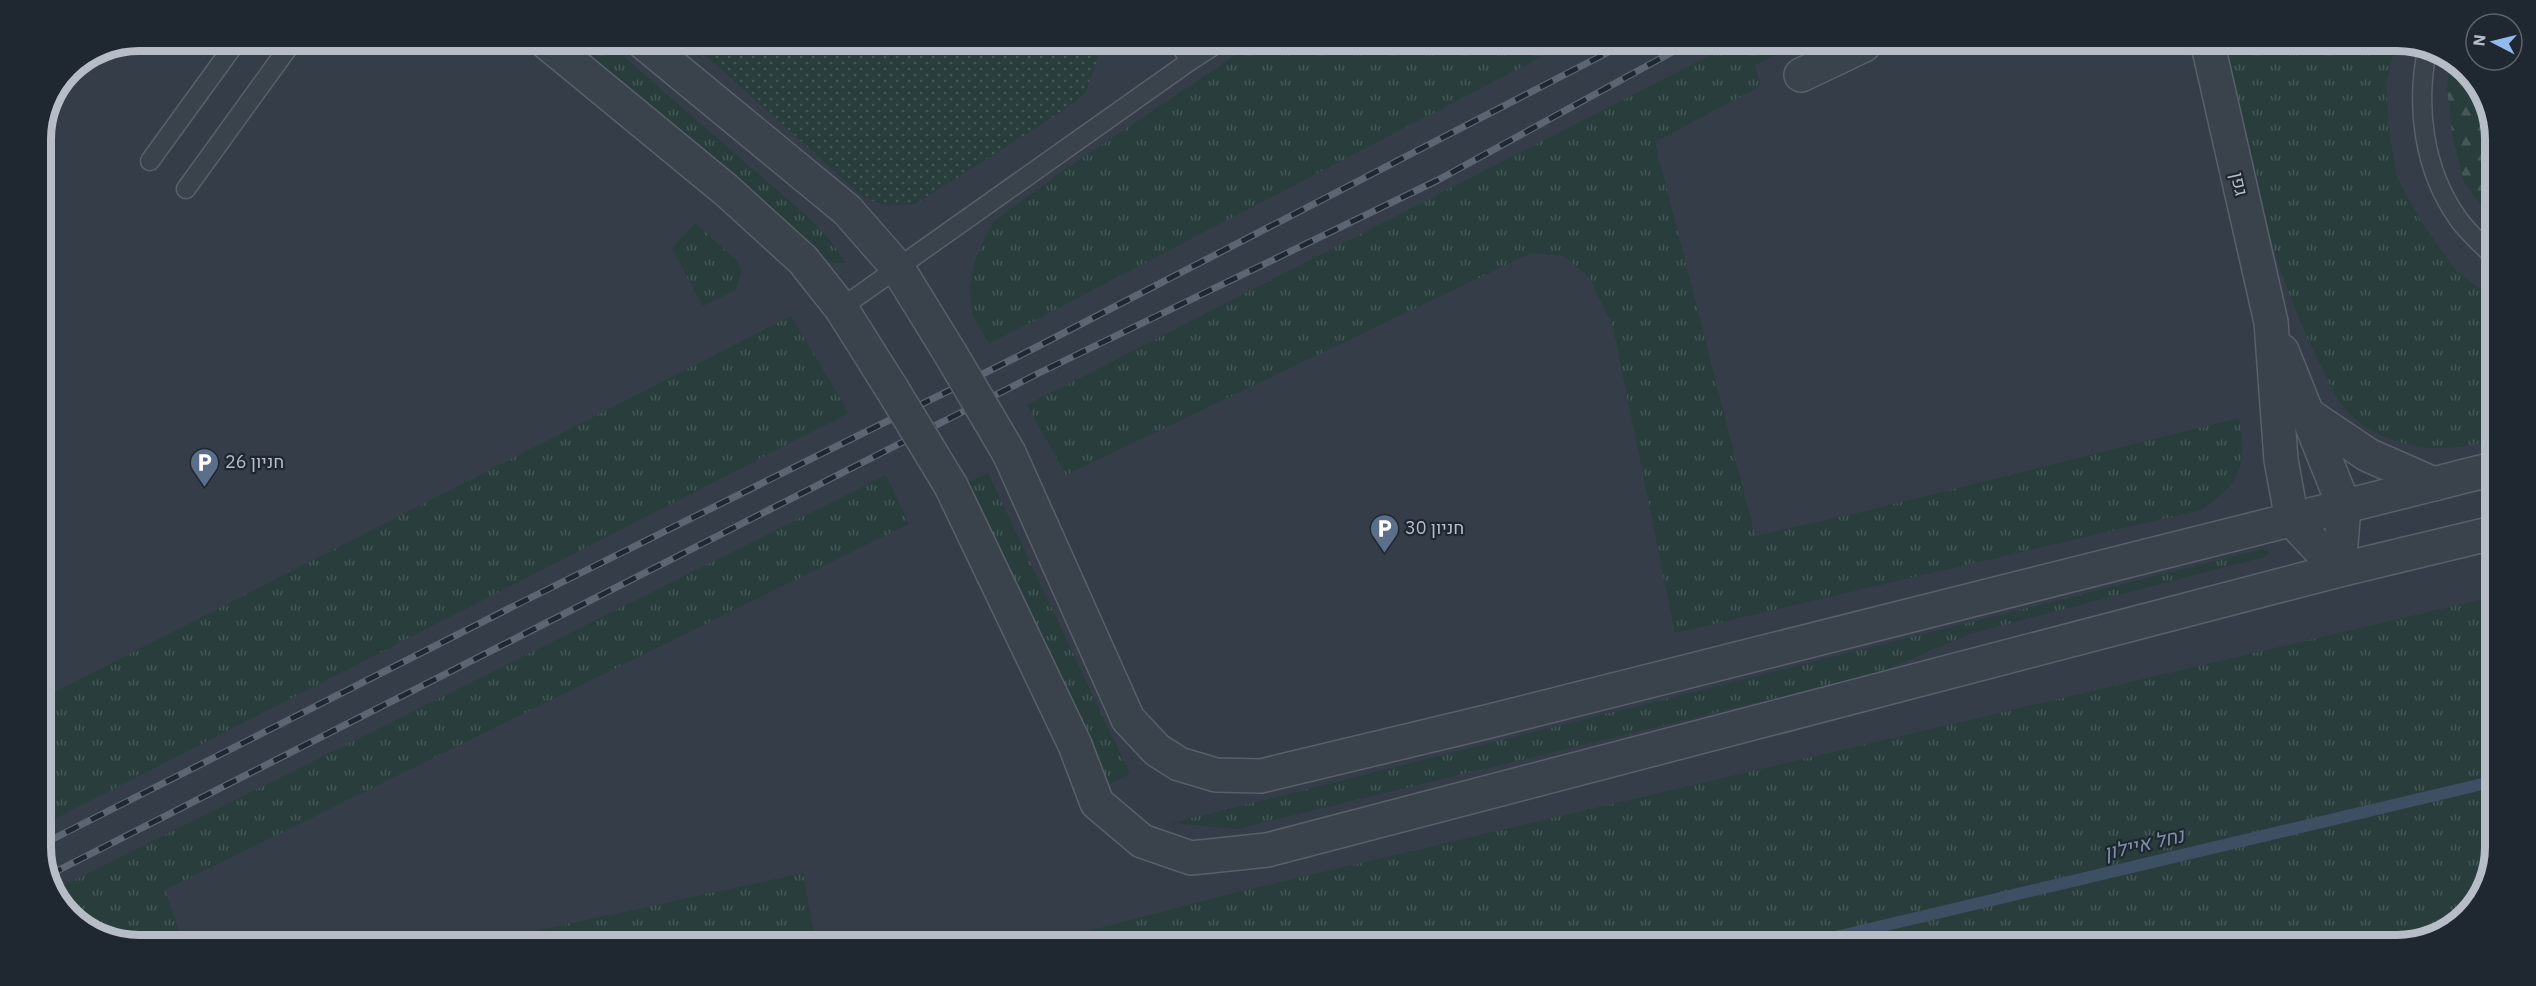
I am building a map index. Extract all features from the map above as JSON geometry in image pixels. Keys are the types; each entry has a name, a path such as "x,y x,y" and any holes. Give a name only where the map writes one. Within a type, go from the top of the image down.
{"street":[{"path":"557,51 726,189 803,260 841,308 951,486 1076,745 1097,803 1142,841 1191,858 1267,850 2485,534"},
{"path":"654,51 847,210 897,267 1009,453 1128,719 1157,750 1179,764 1216,775 1260,776 2485,471"},
{"path":"1801,75 1851,51"},
{"name":"גפן","path":"2209,51 2271,322"},
{"path":"2271,322 2282,460 2292,520 2339,570"},
{"path":"2271,322 2344,506 2339,570"},
{"path":"2307,414 2368,455 2434,484"}],"lane":[{"path":"150,161 230,51"},
{"path":"186,189 286,51"},
{"path":"1184,51 1190,61"},
{"path":"841,308 1206,51"},
{"path":"2426,56 2421,112 2432,170 2459,220 2485,247"}],"shaded area":[{"path":"139,51 2397,51 2414,53 2436,60 2455,73 2473,95 2480,111 2485,134 2485,686 1402,935 139,935 122,933 100,926 81,913 63,891 53,864 51,852 51,139 53,122 66,90 90,66 122,53"}],"green space":[{"path":"568,51 617,51 809,218 830,240 846,263 835,263 818,254"},
{"path":"701,51 879,51 888,58 894,51 1098,51 1086,92 1063,111 915,204 887,206 863,197"},
{"path":"1242,51 1553,51 989,344 973,316 969,288 976,257 993,222 1064,170"},
{"path":"1718,51 1784,51 1755,65 1761,86 1655,142 1755,536 1866,511 2239,418 2242,449 2238,472 2233,482 2201,510 1675,633 1613,327 1589,277 1563,256 1531,253 1066,475 1027,405"},
{"path":"2222,51 2394,51 2386,83 2389,130 2397,177 2420,220 2456,271 2485,292 2485,442 2443,448 2413,446 2383,436 2351,416 2329,383 2287,289 2261,209"},
{"path":"2449,68 2473,95 2483,122 2485,211 2464,182 2452,134 2447,89"},
{"path":"695,223 736,260 741,271 736,290 703,306 672,249"},
{"path":"791,316 849,413 51,821 51,694"},
{"path":"988,473 1130,774 1106,786 964,484"},
{"path":"886,475 909,524 165,890 180,935 139,935 122,933 100,926 81,913 61,887"},
{"path":"2267,548 2269,554 2264,557 1973,633 1878,673 1237,829 1172,823"},
{"path":"2485,599 2484,858 2473,891 2459,909 2441,923 2414,933 2397,935 1073,935 1234,893"},
{"path":"803,873 815,935 518,935"}],"waterway":[{"name":"נחל איילון","path":"1844,935 2485,783"}],"railway":[{"path":"51,840 516,605 1021,355 1610,51"},
{"path":"55,872 1039,373 1438,180 1674,51"}],"place":[{"name":"חניון 26","path":"204,488"},
{"name":"חניון 30","path":"1384,554"}]}
